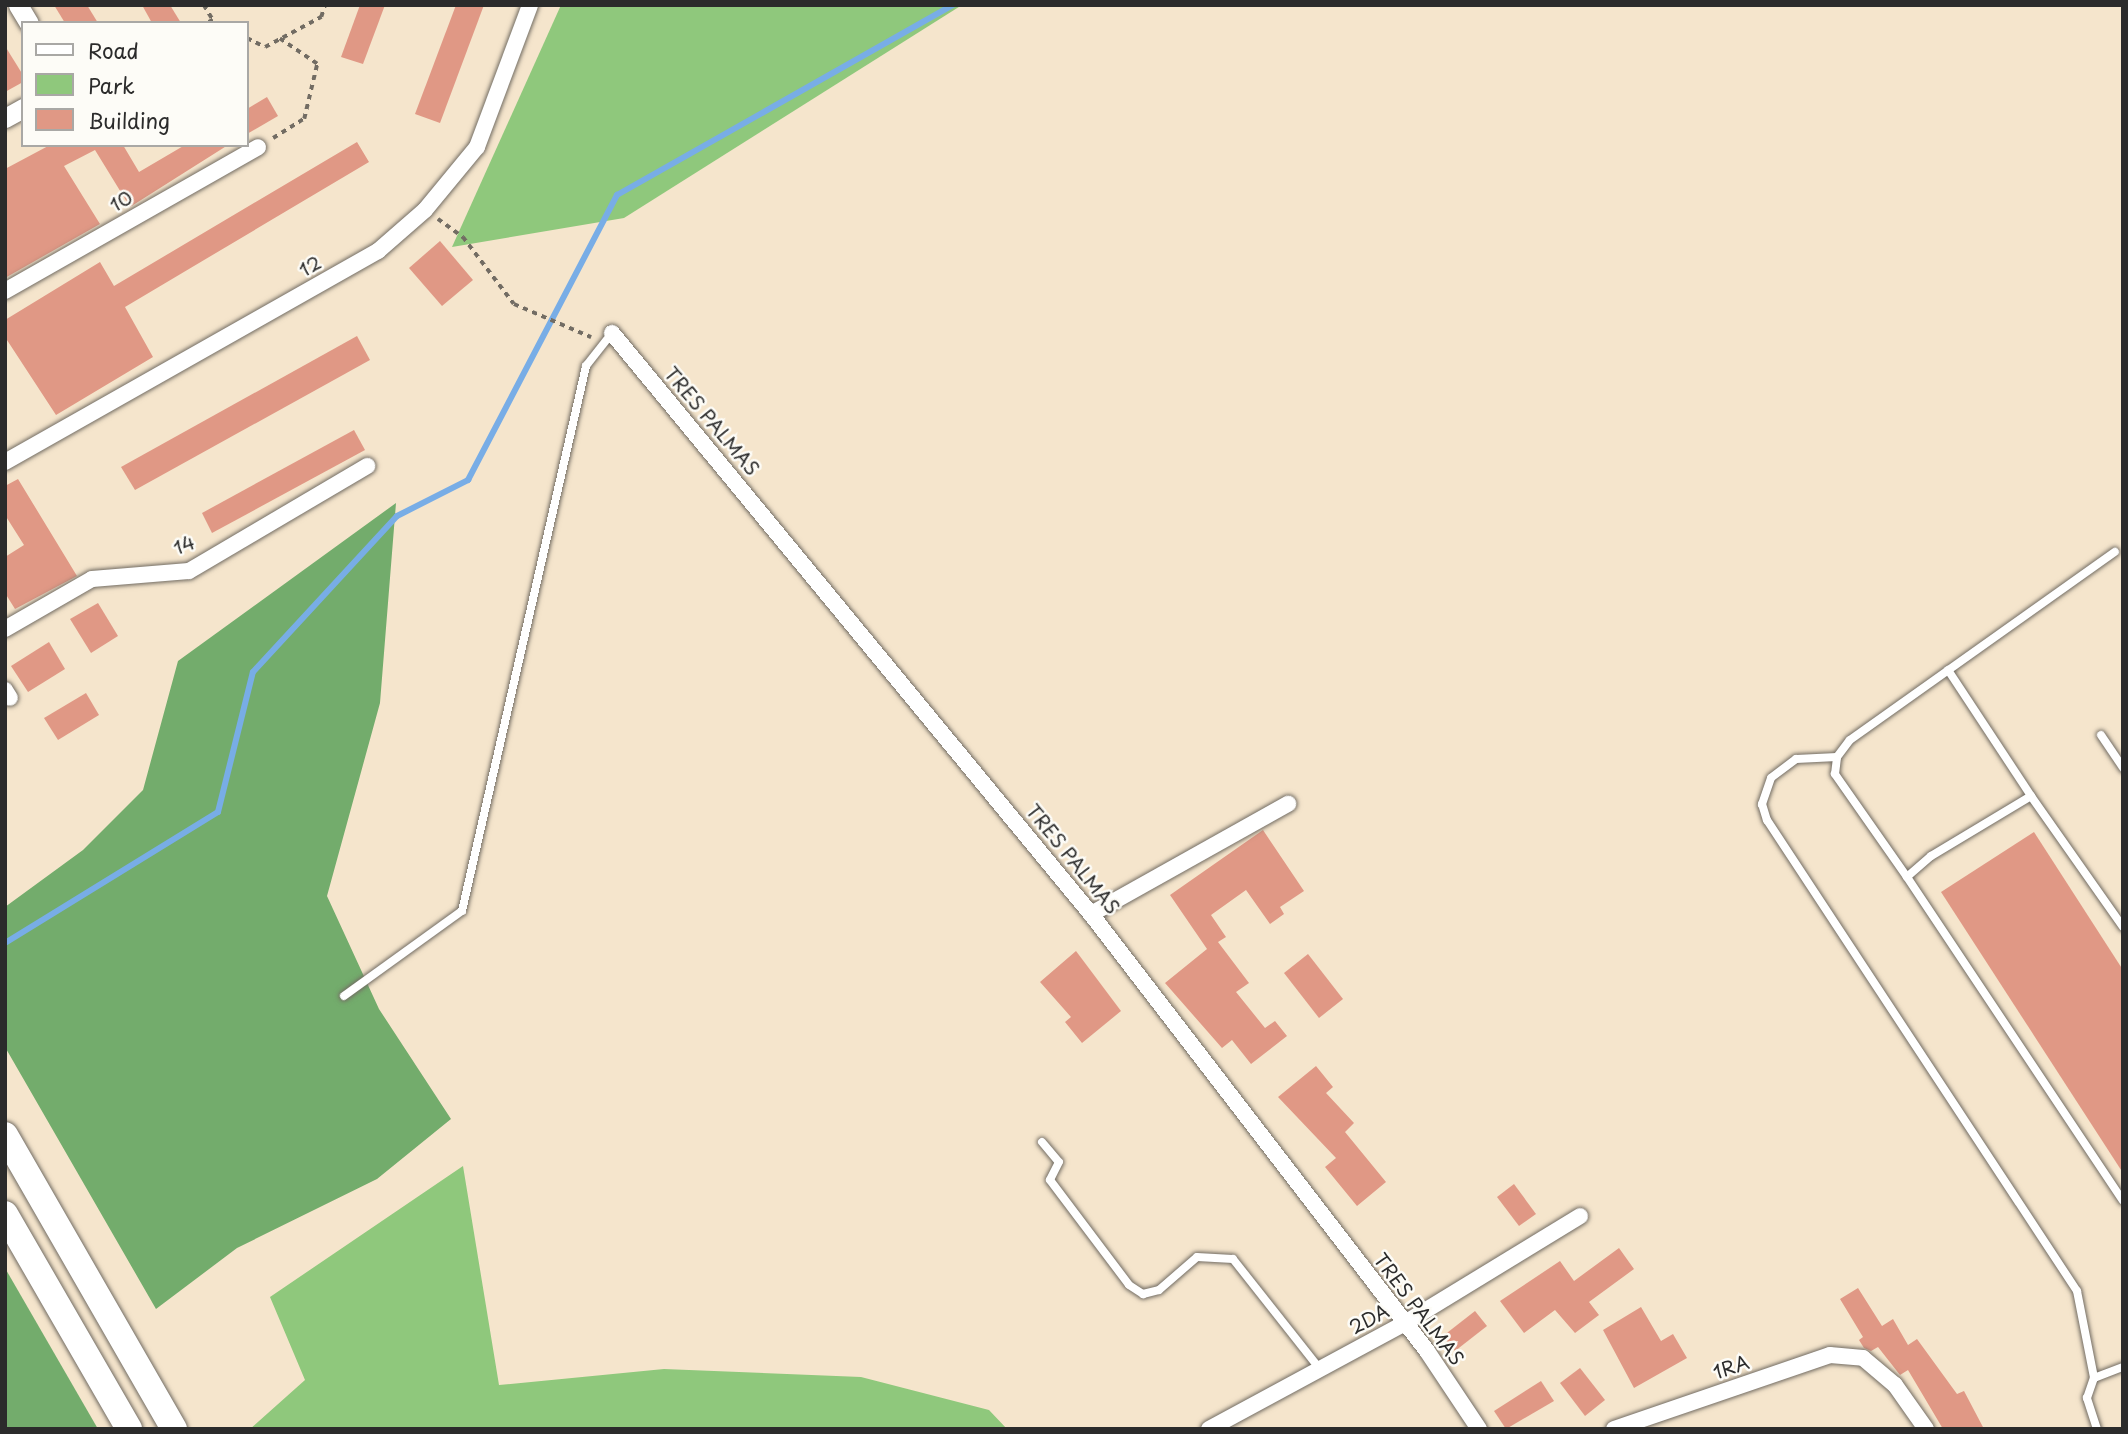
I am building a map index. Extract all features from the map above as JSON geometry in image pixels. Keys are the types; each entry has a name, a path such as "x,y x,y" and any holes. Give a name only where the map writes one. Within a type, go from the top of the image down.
{"highway":[{"path":"5,1135 174,1429"},
{"path":"5,1214 129,1429"}],"street":[{"path":"18,5 28,21"},
{"name":"12","path":"5,462 379,251 425,210 477,147 530,5"},
{"path":"5,118 21,109"},
{"name":"10","path":"5,291 258,147"},
{"name":"TRES PALMAS","path":"608,338 1091,914 1405,1323 1479,1429"},
{"name":"14","path":"5,629 92,579 189,571 367,467"},
{"path":"1091,914 1289,804"},
{"name":"2DA","path":"1209,1429 1405,1323 1580,1216"},
{"name":"1RA","path":"1614,1429 1830,1355 1863,1358 1895,1385 1926,1429"}],"lane":[{"path":"344,996 462,911 586,366 608,338"},
{"path":"2115,552 1850,740 1837,757 1835,774 2123,1201"},
{"path":"1948,670 2031,796 2123,927"},
{"path":"2101,735 2123,768"},
{"path":"1837,757 1796,759 1771,778 1762,804 1767,820 2077,1291 2094,1378 2087,1398 2096,1429"},
{"path":"1907,877 1931,856 2031,796"},
{"path":"1042,1142 1059,1162 1050,1180 1129,1285 1143,1294 1159,1290 1197,1256 1233,1259 1320,1369"},
{"path":"2094,1378 2123,1367"}],"path":[{"path":"204,5 211,21"},
{"path":"248,38 265,47 321,18 325,5"},
{"path":"258,147 304,119 317,64 280,39"},
{"path":"425,210 463,237 514,304 564,325 608,338"}],"green space":[{"path":"561,5 962,5 624,218 452,247"},
{"path":"396,503 380,703 327,896 379,1009 451,1119 377,1179 237,1248 156,1309 5,1047 5,907 83,850 143,790 178,661"},
{"path":"463,1166 499,1385 664,1369 861,1377 989,1410 1007,1429 250,1429 305,1380 270,1297"},
{"path":"5,1268 98,1429 5,1429"}],"building":[{"path":"54,5 87,5 97,21 64,21"},
{"path":"142,5 170,5 180,21 151,21"},
{"path":"360,5 385,5 363,64 341,57"},
{"path":"456,5 484,5 440,123 415,114"},
{"path":"5,46 21,72 21,83 5,92"},
{"path":"267,97 278,116 248,133 248,108"},
{"path":"357,142 369,162 125,307 153,357 56,415 5,337 5,320 100,262 114,286"},
{"path":"46,147 124,147 139,172 182,147 225,147 130,207 95,150 64,166 100,224 5,278 5,169"},
{"path":"440,241 473,280 442,306 409,268"},
{"path":"357,336 370,360 135,490 121,467"},
{"path":"354,430 365,450 212,533 202,513"},
{"path":"18,479 77,576 15,609 5,593 5,557 24,545 5,515 5,486"},
{"path":"98,603 118,636 91,653 70,619"},
{"path":"49,642 65,669 28,692 11,666"},
{"path":"86,693 99,715 58,740 44,718"},
{"path":"1263,830 1304,891 1280,907 1284,914 1270,924 1246,890 1211,915 1226,937 1218,942 1249,983 1236,992 1265,1028 1275,1021 1287,1036 1251,1064 1232,1040 1222,1048 1165,983 1207,949 1170,895"},
{"path":"2034,832 2123,970 2123,1173 1941,892"},
{"path":"1076,951 1121,1011 1082,1043 1065,1022 1071,1017 1040,982"},
{"path":"1308,954 1343,999 1319,1018 1284,973"},
{"path":"1316,1066 1333,1087 1326,1093 1354,1123 1345,1132 1386,1182 1357,1206 1325,1167 1336,1158 1278,1097"},
{"path":"1514,1184 1536,1214 1519,1226 1497,1197"},
{"path":"1619,1248 1634,1269 1589,1302 1599,1315 1575,1333 1555,1310 1524,1333 1500,1301 1560,1261 1574,1281"},
{"path":"1858,1288 1882,1326 1893,1319 1908,1345 1917,1339 1957,1394 1964,1391 1984,1429 1943,1429 1908,1370 1900,1375 1878,1347 1871,1351 1864,1348 1859,1340 1863,1337 1840,1299"},
{"path":"1641,1307 1661,1341 1673,1334 1687,1358 1634,1388 1603,1330"},
{"path":"1475,1311 1487,1326 1455,1351 1443,1336"},
{"path":"1580,1368 1605,1400 1585,1416 1560,1383"},
{"path":"1541,1381 1554,1401 1506,1429 1494,1411"}],"waterway":[{"path":"5,943 218,812 253,672 397,516 468,480 617,195 953,5"}]}
